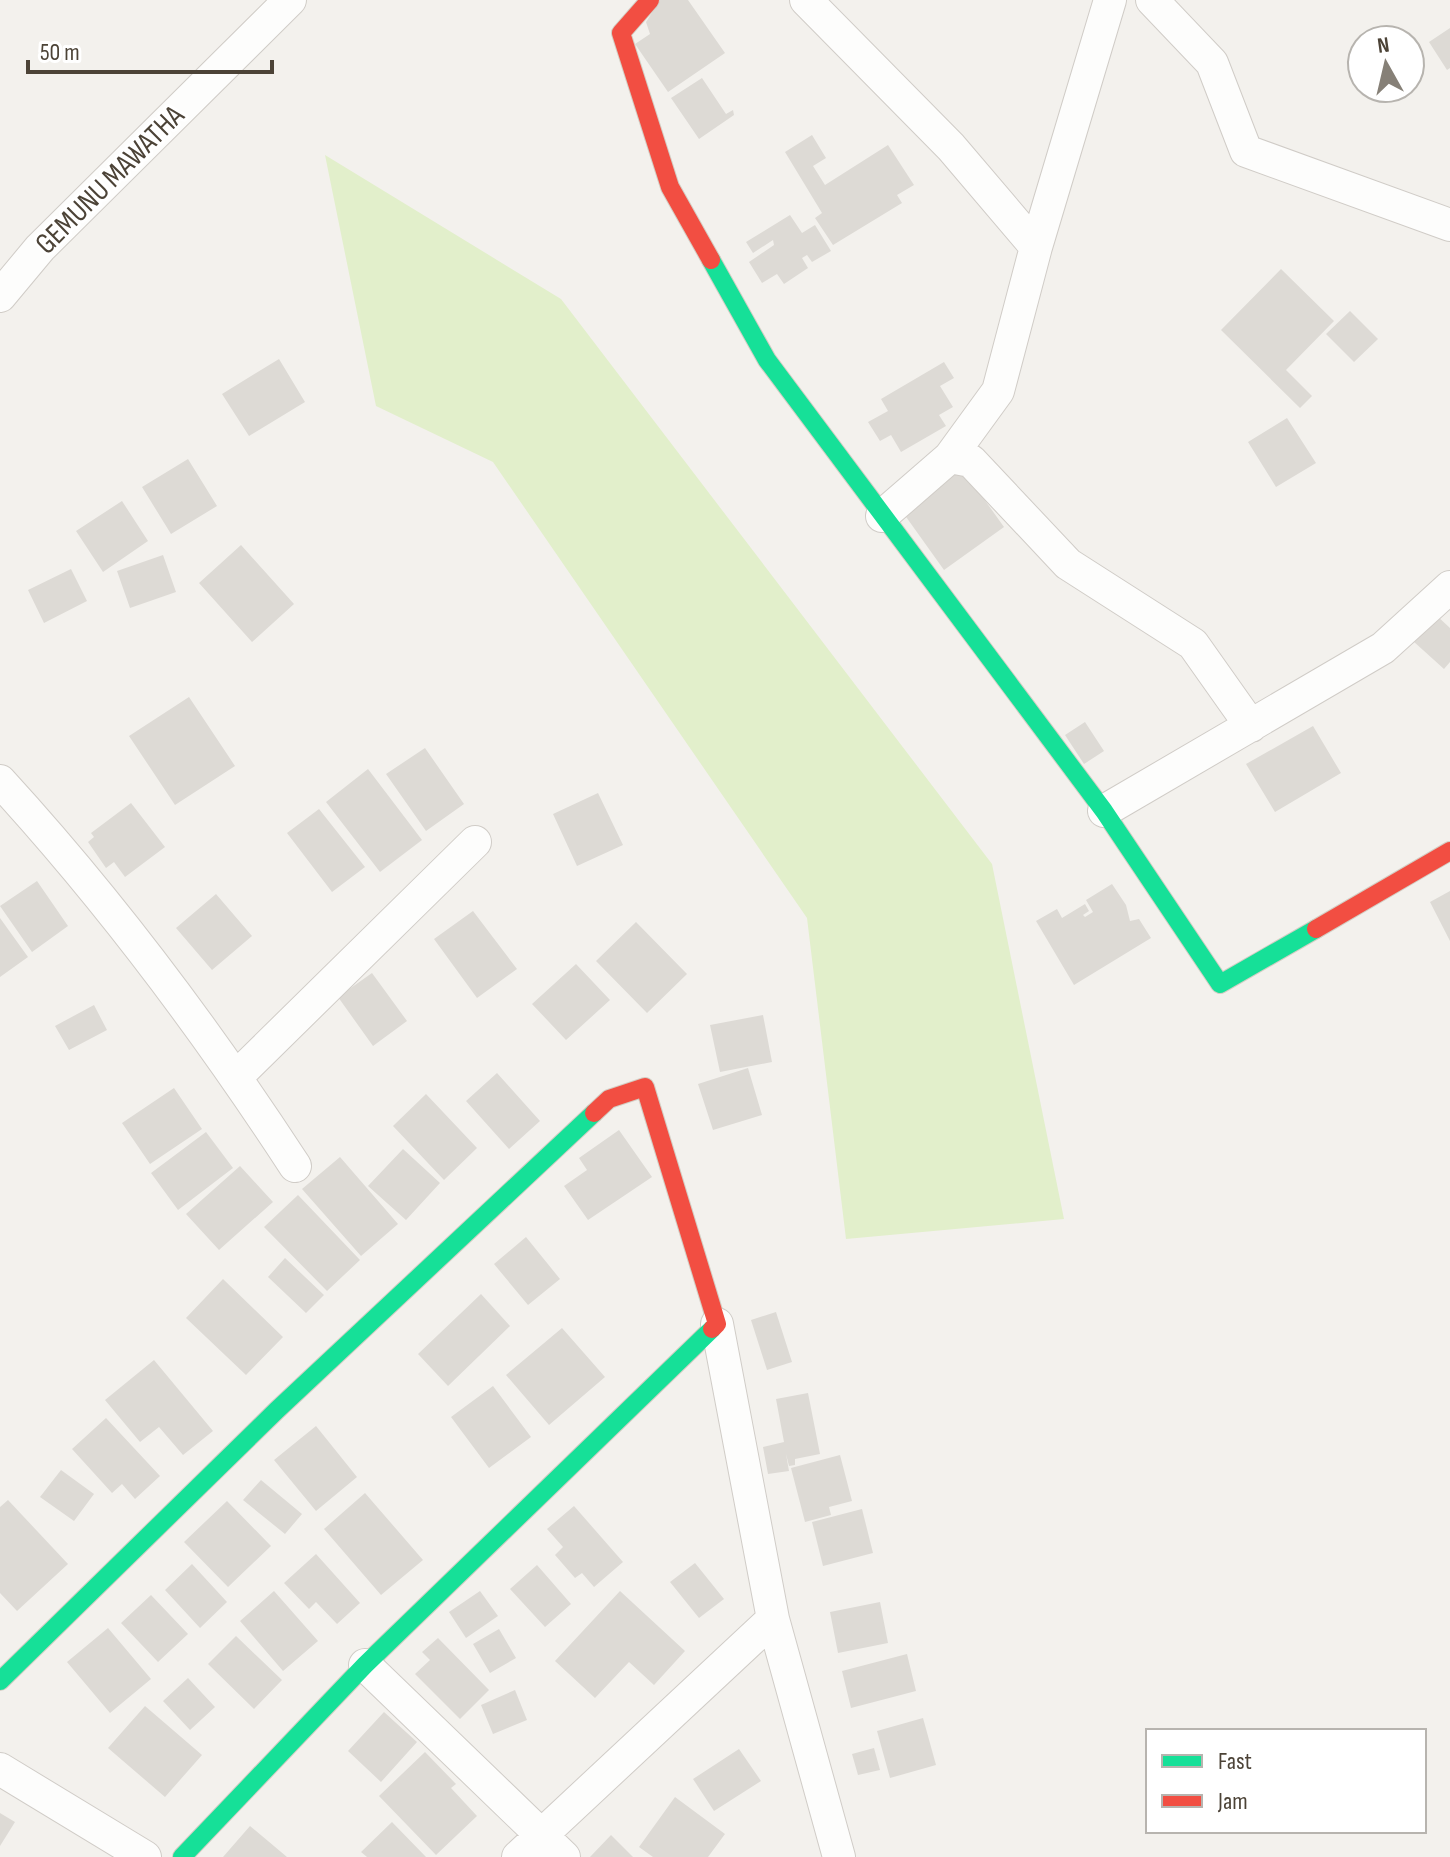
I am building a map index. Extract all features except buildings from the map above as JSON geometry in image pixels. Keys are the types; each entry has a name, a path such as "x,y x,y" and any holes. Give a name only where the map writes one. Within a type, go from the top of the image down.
{"street":[{"name":"GEMUNU MAWATHA","path":"0,296 40,248 290,0"},
{"path":"650,0 621,33 670,187 767,360 1104,811 1220,984 1450,851"},
{"path":"806,0 951,147 1036,247"},
{"path":"882,516 950,457 998,391 1036,247 1110,0"},
{"path":"1152,0 1212,63 1246,151 1450,225"},
{"path":"950,457 971,461 1068,564 1193,644 1251,726"},
{"path":"1104,811 1383,648 1450,587"},
{"path":"0,781 64,851 237,1076 295,1166"},
{"path":"237,1076 475,842"},
{"path":"0,1681 277,1410 609,1099 645,1087 717,1324 773,1619 839,1857"},
{"path":"182,1857 365,1665 717,1324"},
{"path":"518,1857 554,1846 773,1619"},
{"path":"365,1665 554,1846"},
{"path":"0,1769 145,1857"}],"green space":[{"path":"325,155 561,299 992,864 1064,1219 846,1239 807,918 493,462 376,406"}],"traffic: fast":[{"path":"711,260 767,360 1104,811 1220,984 1316,929"},
{"path":"0,1681 277,1410 594,1113"},
{"path":"182,1857 365,1665 712,1329"}],"traffic: jam":[{"path":"650,0 621,33 670,187 711,260"},
{"path":"1316,929 1450,851"},
{"path":"594,1113 609,1099 645,1087 717,1324 712,1329"}]}
